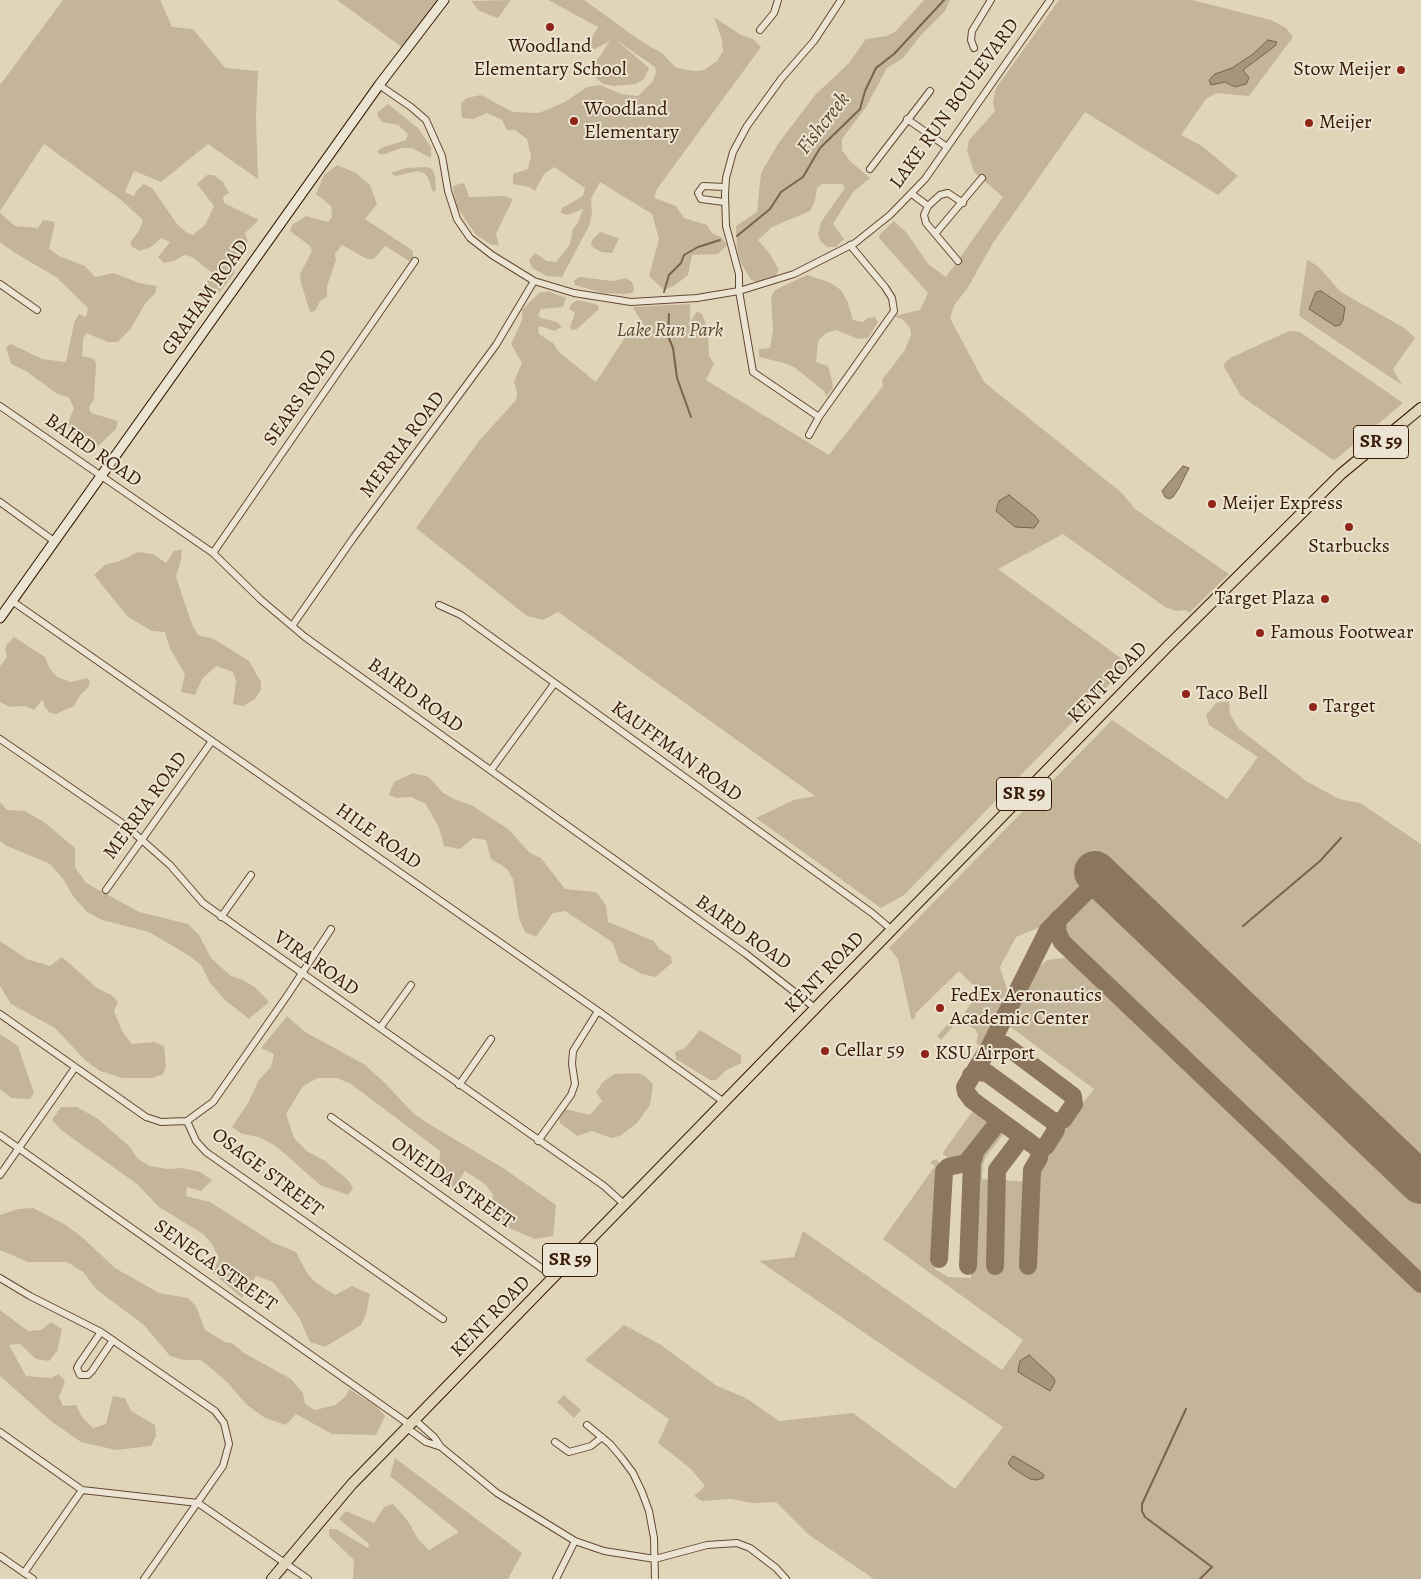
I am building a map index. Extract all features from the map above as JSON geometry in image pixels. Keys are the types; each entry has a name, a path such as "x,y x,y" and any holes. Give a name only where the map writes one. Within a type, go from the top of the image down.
{"main road":[{"name":"GRAHAM ROAD","path":"0,618 380,85 444,0"},
{"name":"KENT ROAD","path":"272,1579 339,1498 1250,563 1341,474 1421,408"}],"street":[{"path":"760,30 774,13 778,0"},
{"path":"819,417 753,372 739,291 738,274 726,226 724,202 725,187 733,152 746,126 781,79 814,41 842,0"},
{"path":"974,48 971,40 973,27 991,0"},
{"name":"LAKE RUN BOULEVARD","path":"380,85 411,107 429,126 442,156 448,192 461,226 470,238 492,255 534,281 574,293 631,302 680,301 739,291 794,274 850,245 890,215 912,194 947,147 1050,0"},
{"path":"870,170 930,91"},
{"path":"908,119 947,147"},
{"path":"935,234 963,203 982,178"},
{"path":"724,202 701,199 698,193 703,186 725,187"},
{"path":"912,194 928,206"},
{"path":"958,261 926,223 924,215 928,206 940,195 948,194 963,203"},
{"path":"809,435 819,417 894,311 892,298 885,287 850,245"},
{"name":"SEARS ROAD","path":"213,554 415,261"},
{"name":"MERRIA ROAD","path":"292,626 354,537 496,345 534,281"},
{"path":"0,284 37,310"},
{"name":"BAIRD ROAD","path":"0,406 213,554 260,599 292,626 746,954 815,1008"},
{"path":"0,502 54,541"},
{"name":"HILE ROAD","path":"12,601 598,1011 724,1102"},
{"name":"KAUFFMAN ROAD","path":"439,605 461,615 864,907 892,930"},
{"path":"491,770 554,684"},
{"name":"VIRA ROAD","path":"0,739 142,838 170,865 196,896 221,917 604,1186 624,1204"},
{"name":"MERRIA ROAD","path":"106,890 212,741"},
{"path":"221,917 251,875"},
{"path":"187,1121 213,1102 331,929"},
{"path":"380,1028 411,985"},
{"path":"538,1141 571,1095 575,1084 572,1064 573,1051 598,1011"},
{"name":"OSAGE STREET","path":"0,1014 146,1117 161,1122 187,1121 196,1140 206,1152 443,1319"},
{"path":"459,1085 491,1039"},
{"path":"0,1175 74,1068"},
{"name":"ONEIDA STREET","path":"331,1117 554,1277"},
{"name":"SENECA STREET","path":"0,1135 411,1424"},
{"path":"0,1278 30,1296 101,1332 214,1411 224,1423 230,1444 226,1459 198,1503 144,1579"},
{"path":"101,1332 79,1364 77,1368 80,1374 88,1375 113,1340"},
{"path":"411,1424 426,1442 441,1447"},
{"path":"411,1424 434,1437 441,1447 497,1493 575,1541 604,1551 655,1559 707,1545 737,1543 750,1548 776,1568 786,1579"},
{"path":"587,1425 602,1437 633,1473 642,1492 649,1511 654,1538 654,1579"},
{"path":"0,1432 82,1490 198,1503 308,1579"},
{"path":"556,1442 569,1452 591,1446 602,1437"},
{"path":"24,1573 82,1490"},
{"path":"556,1579 575,1541"},
{"path":"0,1556 33,1579"}],"green space":[{"path":"63,0 160,0 172,27 193,29 225,68 258,71 256,117 258,179 208,144 161,182 134,171 125,192 134,196 137,190 144,184 152,188 177,224 193,235 205,225 214,206 197,184 207,175 214,175 223,182 229,193 223,197 224,203 259,220 245,233 248,242 235,261 234,274 219,293 210,295 202,291 212,273 192,257 184,255 174,261 164,263 158,257 170,242 161,238 151,247 140,251 132,247 130,243 140,229 143,220 121,200 44,144 0,211 0,85"},
{"path":"337,0 438,0 403,48"},
{"path":"511,0 498,18 479,11 471,1"},
{"path":"548,0 584,0 638,39 663,54 675,67 682,69 704,70 717,61 723,51 722,40 714,17 741,35 753,39 761,47 657,189 654,198 676,206 684,218 707,225 712,233 721,237 727,245 718,254 692,255 688,275 674,286 664,290 649,276 659,239 652,214 600,182 591,199 592,214 589,226 562,277 547,276 532,268 529,260 535,253 547,261 556,262 570,244 573,229 578,223 583,209 567,215 561,213 562,208 583,196 585,188 554,167 544,174 535,191 529,187 513,184 513,174 528,169 531,156 527,139 515,130 507,130 502,120 487,113 473,119 462,118 461,104 466,98 481,95 513,112 539,113 565,102 587,87 600,85 621,94 638,96 653,81 656,72 655,67 616,40 649,68 644,79 636,84 614,86 603,84 589,72 610,41 595,49 585,49 598,27"},
{"path":"924,0 950,0 945,11 921,35 903,58 887,68 866,107 842,139 842,150 850,161 870,178 853,192 833,224 844,239 836,247 827,247 821,242 818,234 821,222 845,188 842,184 822,184 817,188 815,201 810,211 772,227 758,240 770,254 779,270 775,277 757,282 751,280 741,263 737,249 736,226 757,212 761,173 778,144 815,95 849,63 866,39 887,36 896,31"},
{"name":"Lake Run Park","path":"1059,0 1192,0 1271,20 1286,28 1293,37 1249,96 1216,93 1206,99 1181,135 1202,146 1238,176 1218,195 1085,112 993,243 967,289 955,304 950,318 984,382 1122,493 1135,509 1229,574 1189,613 1186,610 1176,611 1165,607 1063,534 998,569 1129,664 904,895 881,908 756,818 794,800 815,796 558,612 543,620 527,616 416,528 479,441 516,400 517,392 514,382 522,363 511,344 522,320 522,310 539,293 548,291 566,298 563,307 541,309 538,315 541,318 557,322 562,327 554,331 540,326 538,328 539,334 553,343 559,352 596,382 626,336 645,328 633,307 690,304 690,322 697,311 702,314 708,329 709,356 714,364 706,380 829,455 883,386 882,380 905,350 911,335 910,328 902,319 894,316 920,310 928,293 879,238 880,234 894,221 906,232 929,265 946,277 1003,197 974,172 967,150 969,140 995,111 993,102 996,88"},
{"path":"388,104 418,128 431,147 431,158 412,148 402,148 382,155 377,152 381,148 406,140 408,134 398,125 382,122 378,117 377,113"},
{"path":"337,165 356,173 370,185 377,204 365,219 413,251 413,257 411,262 385,246 374,259 367,259 342,245 335,254 336,260 327,286 327,297 320,301 315,311 310,312 300,274 312,251 310,246 290,231 292,225 306,216 328,222 332,217 331,206 316,194 324,175"},
{"path":"426,167 432,169 435,176 436,190 433,192 424,173 418,171 395,176 391,173 406,168"},
{"path":"462,183 465,185 469,197 503,196 513,199 496,234 499,246 490,244 476,235 456,206 453,186"},
{"path":"0,213 15,226 38,228 43,220 55,222 49,249 59,256 85,266 95,277 114,273 139,283 157,286 155,293 145,304 131,328 118,342 108,342 86,333 83,340 82,356 94,359 96,364 94,399 89,407 91,413 118,421 116,429 96,448 75,437 67,425 74,408 69,398 56,393 26,371 11,364 6,347 11,344 42,359 66,362 74,323 79,314 86,317 88,308 56,277 0,242"},
{"path":"600,232 619,238 612,253 601,252 591,246 592,240"},
{"path":"1307,260 1318,266 1341,292 1406,329 1415,338 1393,369 1402,385 1299,316"},
{"path":"807,275 829,282 841,290 848,303 853,320 863,322 868,318 875,317 878,322 868,338 858,339 836,330 826,333 818,341 816,362 828,366 832,381 833,389 826,396 824,391 794,367 759,357 759,349 770,348 773,331 771,298 775,290"},
{"path":"580,277 613,281 626,278 632,282 633,293 603,293 575,285 574,280"},
{"path":"578,300 599,306 598,310 577,329 572,330 570,327 575,313 569,309 572,303"},
{"path":"1289,331 1300,332 1403,403 1336,459 1333,460 1241,396 1223,365 1230,358"},
{"path":"182,549 176,577 191,622 198,635 214,639 249,661 261,682 261,690 255,699 243,706 233,704 236,681 233,672 216,666 202,679 195,695 181,692 185,674 170,649 165,632 152,631 128,617 94,575 105,565 120,561 138,552 153,554 166,563 174,551"},
{"path":"14,637 45,657 50,669 57,677 71,682 88,678 90,682 88,688 81,694 74,706 56,714 50,713 44,706 43,699 34,710 25,706 10,707 0,702 0,666 7,657 5,650 7,644"},
{"path":"1229,701 1230,714 1238,728 1306,781 1339,799 1360,803 1421,844 1421,1171 1101,866 1043,926 1016,937 1000,967 1009,995 982,1048 976,1043 978,1035 976,1030 965,1023 955,1024 941,1040 937,1036 955,1016 963,1015 972,1002 970,999 978,990 959,971 915,1014 916,1016 912,1020 911,1018 898,959 889,948 1112,720 1227,799 1258,757 1209,725 1206,715 1216,703"},
{"path":"413,773 429,777 442,792 473,806 508,829 530,853 541,858 565,889 596,892 606,905 608,922 654,941 659,949 671,956 672,963 655,977 642,974 620,962 612,942 565,911 553,913 536,937 525,932 519,918 513,879 507,869 491,859 486,840 473,838 460,849 444,846 439,828 426,804 411,797 396,798 389,795 394,782"},
{"path":"0,802 7,810 25,811 44,822 75,848 75,867 86,883 139,912 188,924 199,935 211,958 231,976 243,980 256,988 269,1002 249,1019 225,1000 210,983 201,965 188,955 149,932 102,920 87,912 72,895 64,880 50,864 7,846 0,841"},
{"path":"1095,893 1107,897 1421,1196 1421,1276 1064,935 1062,928 1065,920 1087,897"},
{"path":"0,941 27,959 50,966 62,957 97,988 113,996 118,1002 114,1011 122,1031 132,1044 154,1042 164,1046 166,1066 163,1074 153,1078 122,1078 100,1071 85,1060 55,1028 11,1004 0,986"},
{"path":"1065,958 1079,967 1421,1291 1421,1579 874,1579 809,1535 776,1502 752,1503 731,1499 702,1501 694,1496 705,1486 691,1469 658,1443 669,1419 585,1360 624,1325 661,1345 717,1386 746,1398 779,1421 853,1413 955,1489 1003,1427 759,1261 794,1257 803,1231 1002,1370 1023,1340 883,1239 935,1166 930,1162 936,1159 939,1162 939,1169 935,1269 948,1277 971,1278 976,1162 1001,1129 1005,1132 985,1158 982,1179 996,1180 992,1267 998,1267 1002,1180 1029,1182 1025,1268 1032,1268 1036,1174 1073,1115 1094,1089 1008,1025 1039,967 1047,960"},
{"path":"287,1016 305,1032 364,1064 413,1113 503,1168 556,1205 553,1236 535,1239 494,1222 491,1210 493,1195 485,1184 465,1171 453,1189 443,1184 439,1174 440,1151 351,1084 337,1078 318,1078 303,1086 286,1114 294,1138 308,1152 325,1161 348,1180 353,1188 348,1195 320,1185 276,1146 259,1137 242,1134 232,1127 248,1103 259,1080 271,1067 274,1054 261,1048"},
{"path":"700,1030 741,1055 741,1063 725,1071 716,1080 710,1080 676,1059 675,1052 685,1048"},
{"path":"0,1034 18,1046 34,1093 30,1099 11,1098 0,1089"},
{"path":"637,1073 645,1076 653,1084 650,1105 637,1123 620,1136 611,1138 592,1131 577,1136 560,1123 559,1117 565,1109 590,1115 602,1101 596,1092 603,1082 614,1074"},
{"path":"61,1107 77,1107 98,1119 129,1146 138,1159 150,1166 167,1169 182,1168 200,1172 212,1180 201,1191 187,1187 186,1196 210,1202 274,1243 296,1252 307,1273 315,1282 335,1295 352,1286 370,1294 366,1314 361,1325 325,1347 310,1342 300,1319 273,1282 256,1276 242,1298 213,1273 219,1258 212,1244 203,1234 159,1207 137,1184 61,1130 52,1120"},
{"path":"974,1109 989,1120 989,1124 962,1159 949,1159 943,1154 944,1151"},
{"path":"33,1208 64,1224 82,1237 115,1268 159,1293 188,1298 196,1306 205,1330 225,1342 232,1343 244,1353 291,1379 303,1393 305,1404 315,1410 335,1405 346,1396 349,1389 376,1406 385,1416 376,1435 332,1434 296,1414 286,1425 265,1418 247,1405 226,1381 201,1360 183,1360 170,1356 144,1325 97,1290 83,1272 67,1262 28,1262 0,1250 0,1215 18,1209"},
{"path":"0,1310 28,1331 41,1330 51,1322 62,1329 57,1351 49,1361 36,1359 20,1344 9,1345 26,1376 51,1378 59,1374 65,1381 59,1397 63,1406 76,1405 82,1417 93,1428 106,1424 113,1396 125,1398 131,1411 155,1425 156,1436 151,1446 116,1450 81,1442 52,1422 0,1376"},
{"path":"564,1395 581,1410 574,1418 557,1402"},
{"path":"395,1458 522,1553 508,1579 353,1579 354,1560 329,1536 329,1529 336,1529 368,1548 369,1544 339,1519 346,1511 374,1523 384,1507 393,1504 408,1521 418,1539 429,1550 459,1532 390,1476"}],"shaded area":[{"path":"1268,40 1277,42 1275,46 1243,70 1249,78 1246,84 1235,87 1225,82 1211,85 1209,80 1215,74 1232,68 1253,54"},
{"path":"1321,291 1345,307 1343,320 1340,325 1335,326 1309,309 1316,292"},
{"path":"1183,466 1189,468 1179,488 1173,497 1169,499 1165,497 1162,491"},
{"path":"1009,495 1039,521 1034,528 1015,527 996,511 999,501"},
{"path":"1029,1355 1054,1378 1055,1382 1050,1391 1018,1372 1020,1361"},
{"path":"1013,1456 1039,1471 1044,1475 1043,1478 1037,1480 1030,1479 1011,1467 1008,1463"}],"waterway":[{"name":"Fishcreek","path":"737,236 770,209 781,192 803,177 820,148 860,109 865,91 876,68 894,54 944,0"},
{"name":"Fishcreek","path":"664,292 669,275 681,263 684,255 698,247 720,240"},
{"name":"Fishcreek","path":"669,314 668,336 673,348 677,378 691,417"},
{"path":"1243,926 1320,861 1341,838"},
{"path":"1186,1409 1142,1504 1142,1511 1145,1517 1212,1567 1200,1579"}],"taxiway":[{"path":"1028,1266 1032,1170 1039,1158 1040,1150 972,1100 965,1087 989,1048 1048,930 1089,889 1100,888 1119,896"},
{"path":"1058,919 1057,931 1062,942 1421,1284"},
{"path":"989,1048 996,1044 1005,1045 1073,1096 1074,1104 1063,1120 1054,1122"},
{"path":"971,1075 978,1072 987,1073 1054,1122 1056,1130 1046,1146 1041,1149 1037,1147"},
{"path":"939,1259 944,1171 948,1167 966,1163 996,1125 1003,1123"},
{"path":"995,1266 997,1170 1019,1141 1027,1140"},
{"path":"968,1266 972,1163 975,1153"}],"runway":[{"path":"1095,872 1421,1183"}],"place":[{"name":"Woodland Elementary School","path":"550,27"},
{"name":"Stow Meijer","path":"1401,70"},
{"name":"Woodland Elementary","path":"574,121"},
{"name":"Meijer","path":"1309,123"},
{"name":"Meijer Express","path":"1212,504"},
{"name":"Starbucks","path":"1349,527"},
{"name":"Target Plaza","path":"1325,599"},
{"name":"Famous Footwear","path":"1260,633"},
{"name":"Taco Bell","path":"1186,694"},
{"name":"Target","path":"1313,707"},
{"name":"FedEx Aeronautics Academic Center","path":"940,1008"},
{"name":"Cellar 59","path":"825,1051"},
{"name":"KSU Airport","path":"925,1054"}]}
